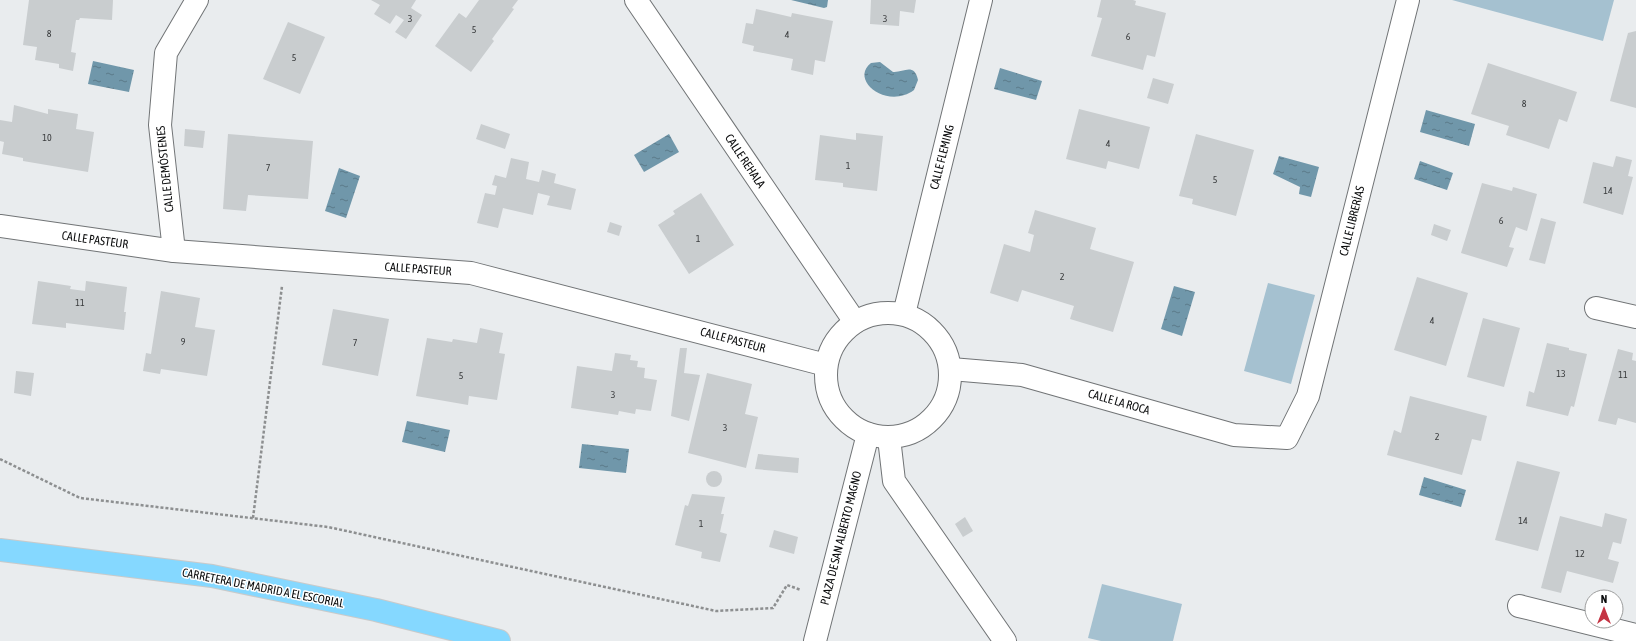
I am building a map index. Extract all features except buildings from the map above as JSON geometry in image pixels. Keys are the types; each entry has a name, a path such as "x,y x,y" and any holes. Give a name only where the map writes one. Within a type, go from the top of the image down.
{"highway":[{"name":"CARRETERA DE MADRID A EL ESCORIAL","path":"0,550 212,576 376,610 499,641"}],"street":[{"name":"CALLE DEMÓSTENES","path":"174,251 160,125 166,53 197,0"},
{"name":"CALLE REHALA","path":"636,0 855,322"},
{"name":"CALLE FLEMING","path":"904,314 981,0"},
{"name":"CALLE LIBRERÍAS","path":"1287,438 1308,396 1408,0"},
{"name":"CALLE PASTEUR","path":"0,226 174,251 471,273 826,364"},
{"path":"1596,308 1636,317"},
{"path":"878,313 904,314 926,325 943,345 951,369 948,395 935,417 914,432 889,438 868,434 843,419 828,394 826,364 836,340 855,322 878,313"},
{"name":"CALLE LA ROCA","path":"951,369 1022,375 1234,435 1287,438"},
{"name":"PLAZA DE SAN ALBERTO MAGNO","path":"815,641 868,434"},
{"path":"889,438 894,481 1005,641"},
{"path":"1519,606 1636,636"}],"path":[{"path":"253,518 285,259"},
{"path":"0,459 80,498 328,527 716,611 774,608 787,586 826,599"}],"shaded area":[{"path":"1452,0 1614,0 1603,41"},
{"path":"1268,283 1315,295 1291,384 1244,371"},
{"path":"1102,584 1182,604 1173,641 1101,641 1088,638"}],"water":[{"path":"791,0 828,0 827,7 824,8"},
{"path":"93,61 134,70 129,92 88,84"},
{"path":"880,62 893,72 908,70 914,71 918,80 914,90 903,95 893,97 883,95 874,90 868,84 865,77 865,70 871,63"},
{"path":"1000,68 1042,81 1036,100 994,89"},
{"path":"1426,110 1475,124 1469,146 1420,132"},
{"path":"669,134 679,152 644,172 634,155"},
{"path":"1279,156 1319,167 1311,197 1299,194 1300,187 1273,174"},
{"path":"1420,161 1453,173 1447,190 1414,179"},
{"path":"339,168 360,176 346,218 325,211"},
{"path":"1174,286 1195,292 1182,336 1161,329"},
{"path":"407,421 450,430 445,452 402,442"},
{"path":"582,444 629,449 626,473 579,468"},
{"path":"1424,477 1466,490 1461,507 1419,495"}]}
